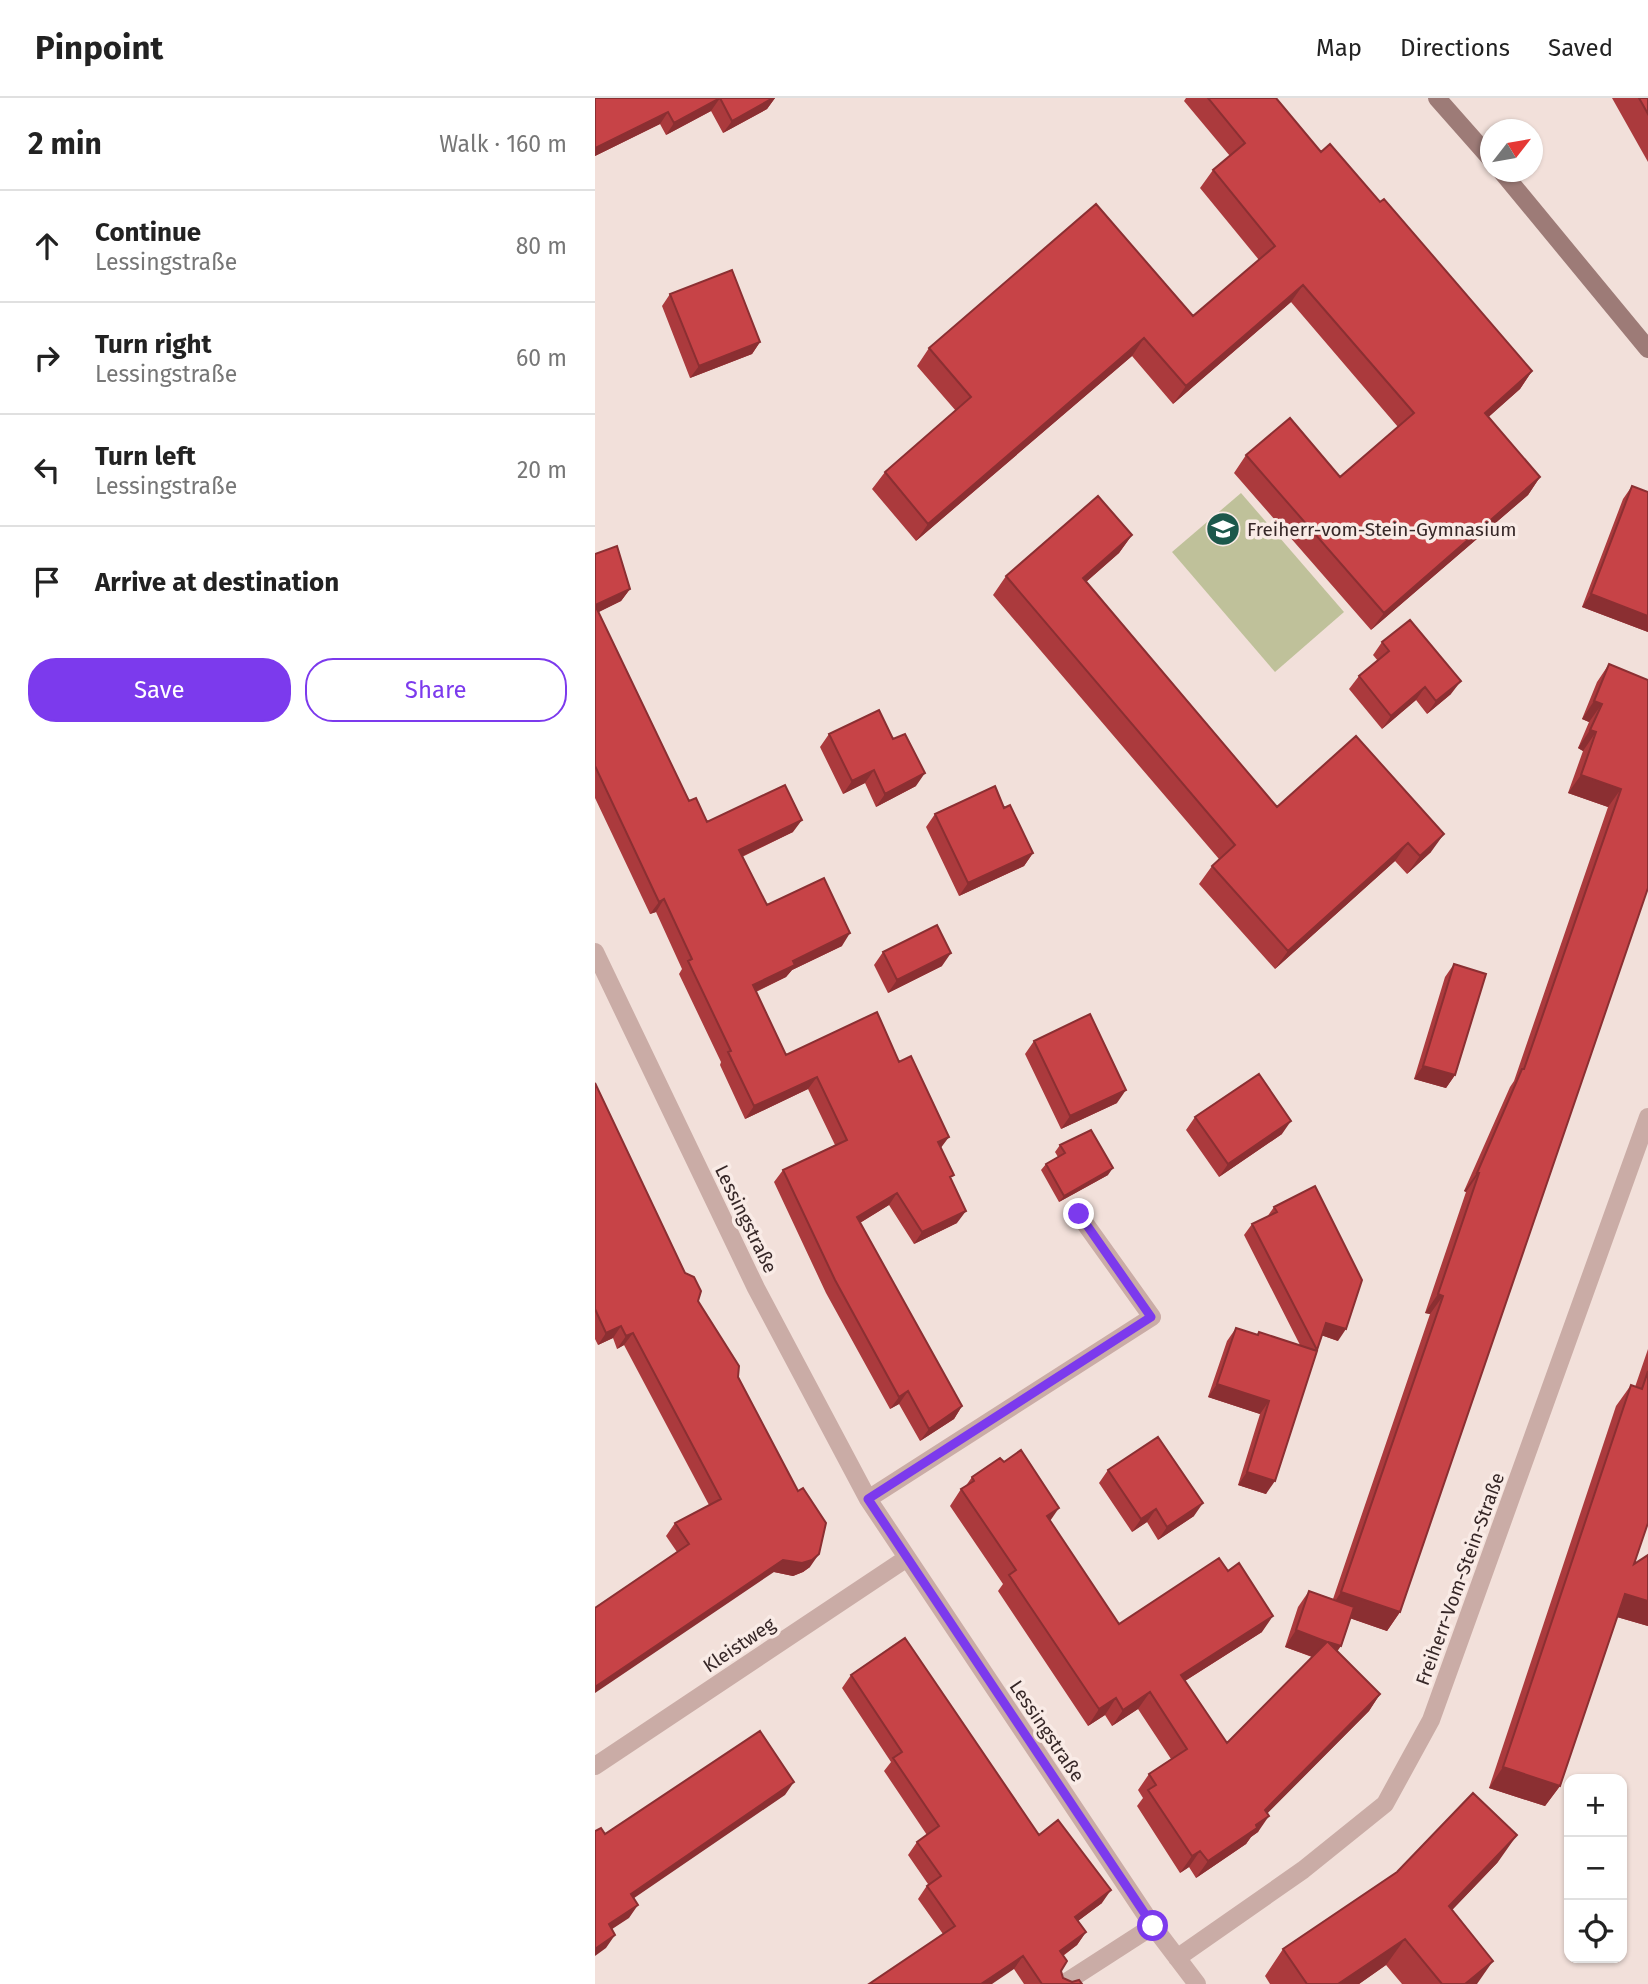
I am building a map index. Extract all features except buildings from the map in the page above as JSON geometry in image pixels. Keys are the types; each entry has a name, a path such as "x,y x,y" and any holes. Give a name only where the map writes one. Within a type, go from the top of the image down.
{"street":[{"path":"1437,98 1480,147"},
{"path":"1509,182 1648,349"},
{"name":"Lessingstraße","path":"595,952 756,1288 868,1499 1153,1926 1197,1984"},
{"name":"Freiherr-Vom-Stein-Straße","path":"1177,1958 1303,1870 1385,1804 1431,1720 1648,1118"},
{"path":"868,1499 1151,1317 1079,1214"},
{"name":"Kleistweg","path":"595,1766 907,1558"},
{"path":"1063,1984 1153,1926"}],"green space":[{"path":"1241,493 1344,612 1275,672 1172,552"}],"place":[{"name":"Freiherr-vom-Stein-Gymnasium","path":"1223,529"}],"route":[{"path":"1079,1214 1151,1317 868,1499 1153,1926"}]}
